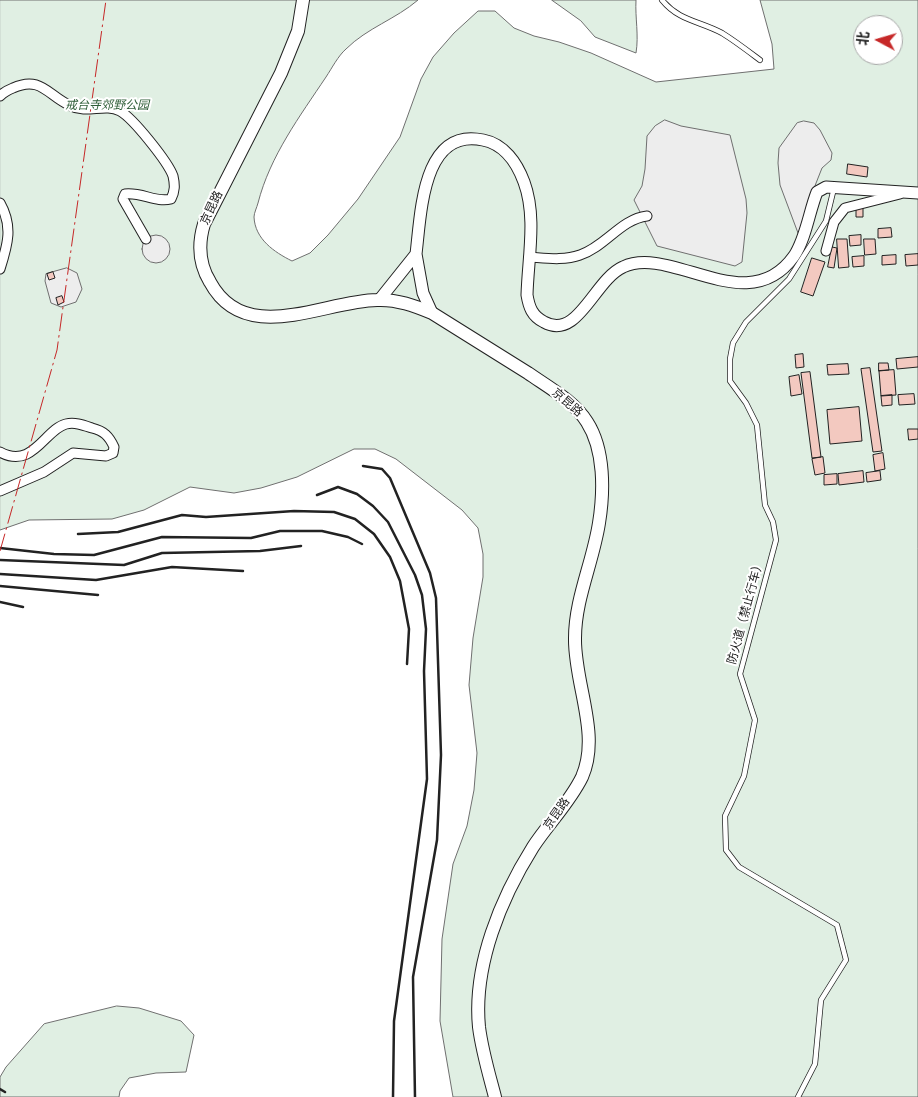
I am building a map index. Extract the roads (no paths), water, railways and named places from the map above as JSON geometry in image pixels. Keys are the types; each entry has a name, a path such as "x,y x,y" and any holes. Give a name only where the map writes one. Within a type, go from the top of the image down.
{"main road":[{"name":"京昆路","path":"303,0 298,31 282,73 200,235 200,254 210,284 231,306 244,314 262,317 297,314 380,300 411,304 432,313 548,386 578,411 587,421 594,436 601,467 600,520 574,635 574,653 589,748 582,776 524,863 509,894 486,952 480,988 479,1024 481,1045 495,1097"}],"street":[{"path":"0,96 22,84 33,83 43,87 70,106 82,110 108,108 119,110 128,117 168,166 174,184 175,191 171,198 165,201 140,193 125,194 122,199 146,239"},
{"path":"432,313 423,293 416,254 425,188 430,169 441,153 450,145 463,140 479,139 491,141 509,155 524,182 530,212 527,295 533,314 547,324 562,326 576,319 604,280 625,266 650,263 730,282 748,282 774,273 794,255 817,192 834,186 918,193"},
{"path":"826,251 834,222 845,208 904,193"},
{"path":"0,203 9,226 9,242 0,268"},
{"path":"529,257 579,256 590,251 636,217 647,216"},
{"path":"380,300 416,254"},
{"path":"0,452 15,456 30,452 50,436 56,428 66,424 78,424 100,430 110,436 114,447 112,453 106,456 73,453 44,472 0,491"}],"lane":[{"path":"662,0 670,10 699,25 721,33 760,60"},
{"name":"防火道（禁止行车）","path":"798,1097 815,1064 821,1000 846,960 837,925 739,867 726,850 725,816 744,776 755,720 740,674 776,540 765,504 757,426 746,403 730,381 730,359 733,343 746,322 789,279 826,221 834,186"}],"park label":[{"name":"戒台寺郊野公园","path":"107,106"}]}
